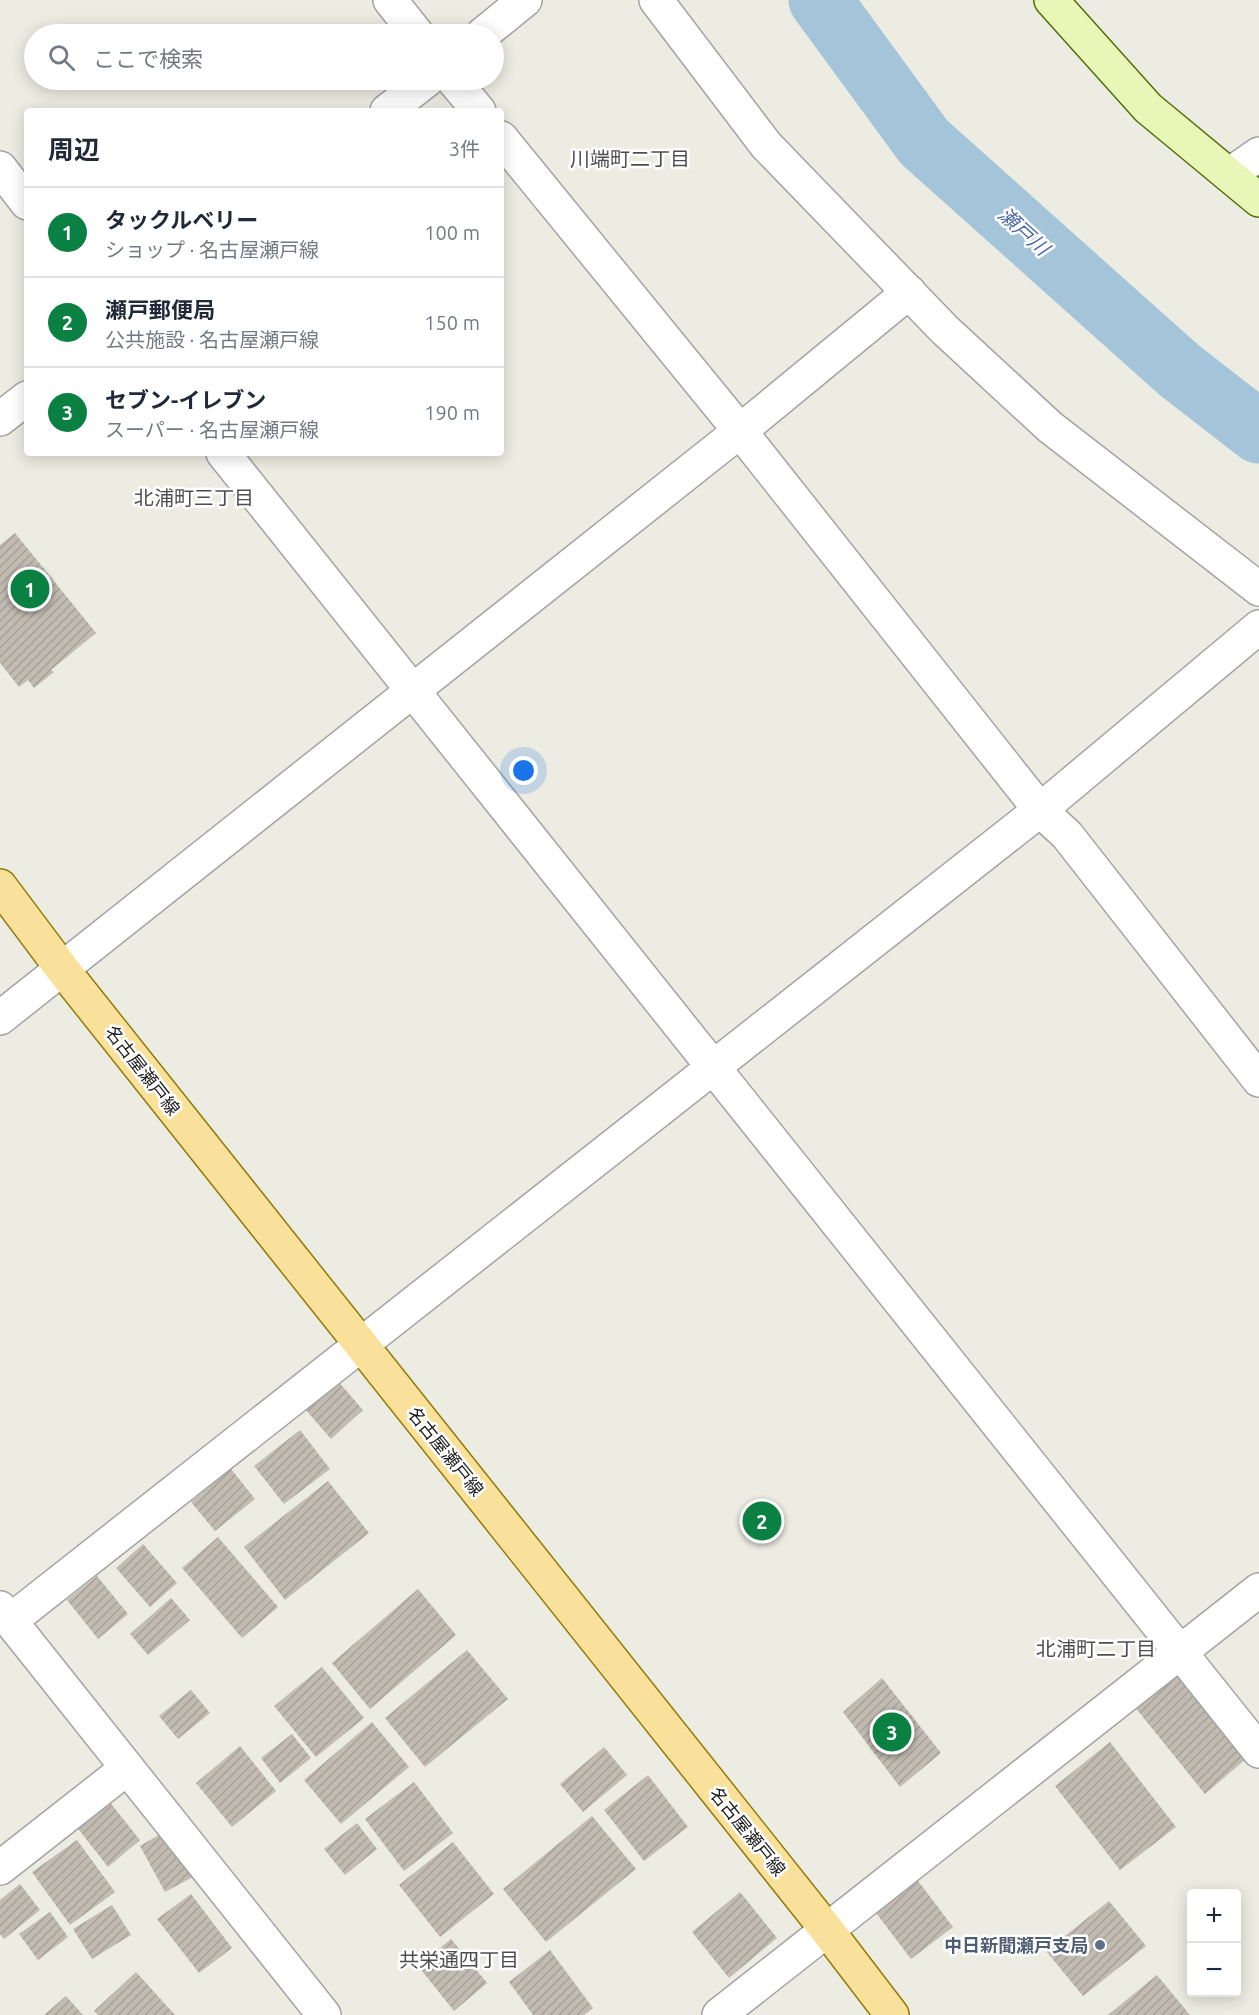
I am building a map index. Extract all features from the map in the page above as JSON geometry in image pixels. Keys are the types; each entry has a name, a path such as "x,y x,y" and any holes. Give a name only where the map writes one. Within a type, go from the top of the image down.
{"main road":[{"name":"名古屋瀬戸線","path":"0,886 63,970 827,1930 892,2015"}],"street":[{"path":"390,0 409,24"},
{"path":"495,24 525,0"},
{"path":"656,0 766,144 909,292 1050,427 1259,589"},
{"path":"1050,0 1148,108 1259,200"},
{"path":"391,108 414,90"},
{"path":"461,90 476,108"},
{"path":"504,142 740,431 1040,810 1067,835 1259,1080"},
{"path":"1229,175 1259,154"},
{"path":"0,168 24,199"},
{"path":"0,1018 740,431 909,292"},
{"path":"0,419 24,400"},
{"path":"225,456 1259,1751"},
{"path":"324,2015 5,1615 362,1346 1040,810 1259,627"},
{"path":"719,2015 1259,1590"},
{"path":"0,1868 126,1769"}],"building":[{"path":"15,533 96,633 51,670 54,672 34,688 28,680 19,687 0,663 0,545"},
{"path":"337,1380 363,1410 331,1439 305,1409"},
{"path":"300,1430 330,1469 284,1504 254,1466"},
{"path":"231,1469 255,1499 215,1531 191,1502"},
{"path":"328,1481 369,1533 285,1600 244,1547"},
{"path":"218,1537 278,1607 242,1638 182,1568"},
{"path":"143,1544 177,1583 150,1607 116,1568"},
{"path":"97,1576 128,1614 98,1639 67,1600"},
{"path":"418,1589 456,1635 370,1709 332,1663"},
{"path":"171,1598 190,1620 148,1655 130,1634"},
{"path":"467,1650 508,1699 425,1767 385,1718"},
{"path":"1173,1666 1247,1758 1205,1794 1130,1701"},
{"path":"322,1667 364,1718 316,1757 274,1706"},
{"path":"882,1678 941,1753 900,1787 843,1712"},
{"path":"191,1690 210,1713 178,1739 159,1716"},
{"path":"372,1722 409,1767 341,1824 304,1780"},
{"path":"292,1734 311,1758 280,1783 261,1758"},
{"path":"1110,1742 1176,1827 1120,1870 1055,1786"},
{"path":"240,1746 276,1791 232,1827 196,1783"},
{"path":"604,1747 627,1775 583,1812 560,1784"},
{"path":"648,1775 688,1827 644,1861 604,1810"},
{"path":"414,1782 453,1833 404,1871 365,1819"},
{"path":"104,1795 140,1840 108,1867 72,1821"},
{"path":"592,1816 636,1869 546,1942 503,1889"},
{"path":"357,1823 377,1849 345,1875 324,1849"},
{"path":"167,1830 193,1877 165,1892 140,1846"},
{"path":"77,1840 115,1892 70,1925 32,1872"},
{"path":"453,1842 494,1894 440,1937 399,1885"},
{"path":"915,1877 953,1927 911,1959 873,1909"},
{"path":"20,1884 40,1910 4,1939 0,1934 0,1900"},
{"path":"740,1892 777,1938 729,1978 692,1932"},
{"path":"191,1894 232,1948 199,1973 157,1919"},
{"path":"1109,1901 1146,1946 1083,1996 1046,1951"},
{"path":"112,1905 131,1935 92,1959 73,1929"},
{"path":"50,1912 68,1937 38,1960 19,1934"},
{"path":"451,1939 487,1983 454,2011 418,1966"},
{"path":"550,1950 593,2008 584,2015 533,2015 509,1982"},
{"path":"136,1972 175,2015 98,2015 94,2011"},
{"path":"1157,1975 1190,2015 1108,2015"},
{"path":"66,1996 83,2015 44,2015"}],"waterway":[{"name":"瀬戸川","path":"820,0 924,142 1179,370 1259,432"}],"place":[{"name":"タックルベリー","path":"30,589"},
{"name":"瀬戸郵便局","path":"762,1521"},
{"name":"セブン-イレブン","path":"892,1732"},
{"name":"中日新聞瀬戸支局","path":"1100,1945"}],"district":[{"name":"川端町二丁目","path":"630,158"},
{"name":"北浦町三丁目","path":"194,497"},
{"name":"北浦町二丁目","path":"1096,1648"},
{"name":"共栄通四丁目","path":"459,1959"}]}
